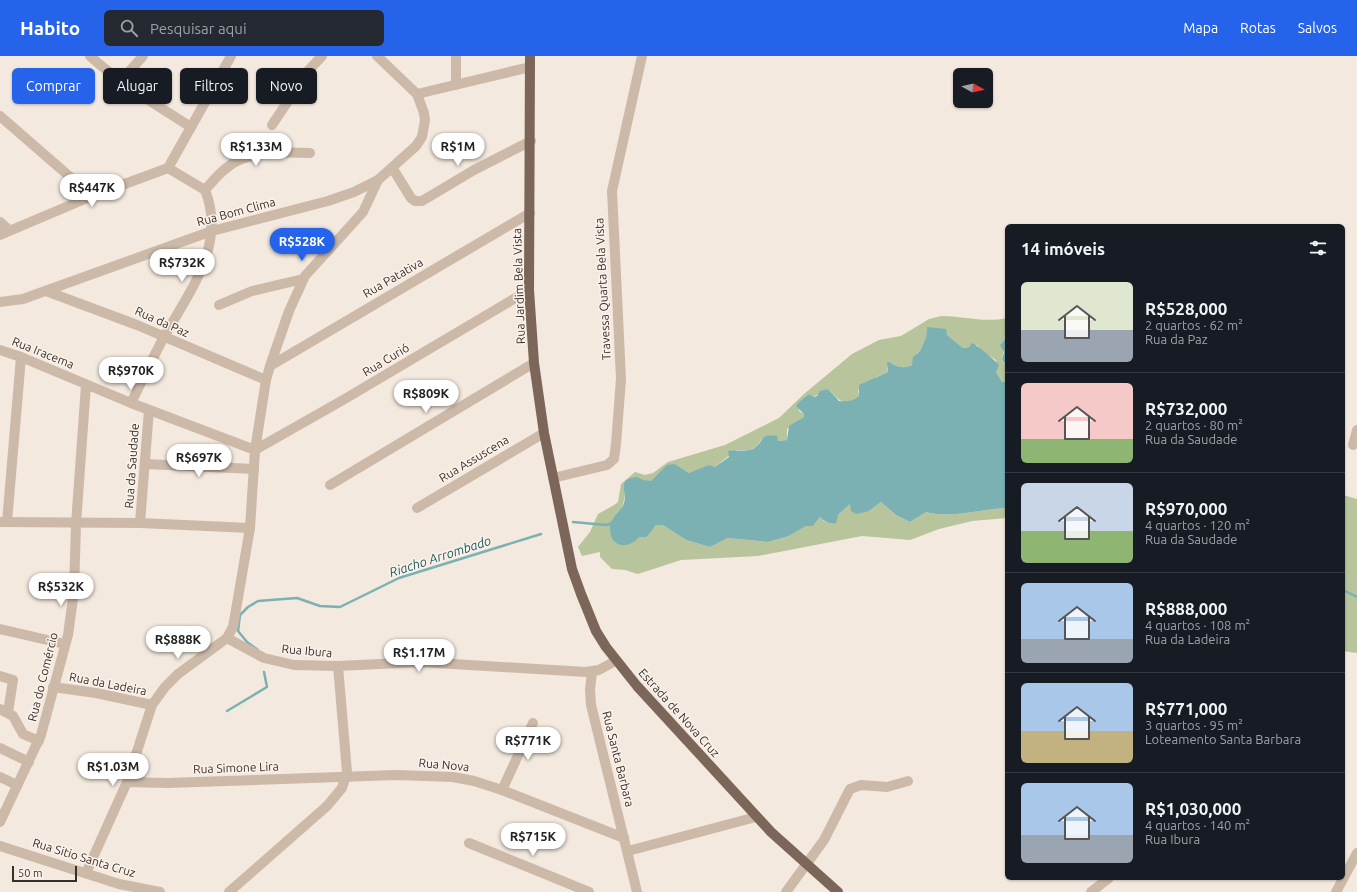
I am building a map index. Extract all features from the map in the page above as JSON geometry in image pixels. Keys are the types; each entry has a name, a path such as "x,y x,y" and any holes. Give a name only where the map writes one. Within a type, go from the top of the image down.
{"main road":[{"name":"Rua Jardim Bela Vista","path":"530,56 531,141 529,290 534,363 544,433 560,513"},
{"name":"Estrada de Nova Cruz","path":"560,513 572,569 581,594 596,631 615,661 756,817 838,892"}],"street":[{"path":"90,56 104,68"},
{"path":"132,68 143,56"},
{"path":"0,235 92,196 168,168 231,56"},
{"path":"272,125 308,71 322,56"},
{"path":"377,56 416,94 530,67"},
{"path":"456,56 456,85"},
{"name":"Travessa Quarta Bela Vista","path":"553,478 607,466 612,461 615,454 620,409 621,357 612,191 642,56"},
{"name":"Rua Bom Clima","path":"0,302 23,299 61,284 212,231 328,201 354,192 378,180 393,169 409,154 422,137 425,124 424,113 416,94"},
{"path":"155,104 191,127"},
{"path":"0,116 92,196"},
{"path":"393,169 411,198 415,201 422,201 474,170 531,141"},
{"path":"205,190 228,166 239,160 267,154 310,152"},
{"path":"130,402 204,265 212,231 210,207 205,190 168,168"},
{"path":"227,638 234,620 250,528 255,450 266,380 270,366 289,311 303,279 363,212 378,180"},
{"name":"Rua Patativa","path":"270,366 530,213"},
{"path":"0,222 9,230"},
{"path":"219,305 252,291 303,279"},
{"name":"Rua Curió","path":"255,450 529,290"},
{"name":"Rua da Paz","path":"46,291 109,313 266,380"},
{"name":"Rua Iracema","path":"0,350 21,357 149,410 255,450"},
{"path":"21,357 3,522 76,524 140,523 250,528"},
{"path":"330,485 534,363"},
{"name":"Rua do Comércio","path":"0,822 3,806 17,786 39,741 48,715 53,687 68,635 73,604 76,524 86,385"},
{"name":"Rua da Saudade","path":"140,523 149,410"},
{"path":"1353,445 1357,430"},
{"name":"Rua Assuscena","path":"417,508 544,433"},
{"path":"145,464 254,469"},
{"path":"0,629 65,644"},
{"name":"Rua Ibura","path":"227,638 251,652 272,661 294,665 338,666 420,662 592,672 615,661"},
{"name":"Rua da Ladeira","path":"53,687 96,693 152,705 165,687 178,674 227,638"},
{"path":"230,892 327,806 339,793 347,778 338,666"},
{"name":"Rua Santa Barbara","path":"592,672 590,690 591,705 637,892"},
{"path":"0,676 13,680 4,711 14,719 23,734 39,741"},
{"path":"86,873 127,782 152,705"},
{"path":"502,790 533,723"},
{"path":"0,748 29,762"},
{"name":"Rua Nova","path":"347,778 396,775 453,777 474,781 502,790 624,838"},
{"path":"0,777 17,786"},
{"name":"Rua Simone Lira","path":"127,782 168,783 347,778"},
{"path":"786,892 824,840 850,789 861,786 887,787 908,781"},
{"path":"628,851 756,817"},
{"path":"469,843 589,892"},
{"name":"Rua Sitio Santa Cruz","path":"0,846 119,884 160,892"},
{"path":"1345,875 1357,853"},
{"path":"1091,892 1106,880"},
{"path":"1336,892 1342,880"}],"green space":[{"path":"941,316 982,320 1005,318 1002,361 1005,364 1005,382 1002,382 996,372 996,360 983,352 977,345 963,348 947,335 927,327 926,337 912,365 900,367 890,362 887,368 888,372 876,377 858,390 859,396 854,400 849,402 842,401 828,389 813,397 809,394 800,401 799,411 804,414 804,417 787,429 787,440 778,441 770,435 761,440 756,447 750,450 736,450 715,467 689,473 675,464 651,481 644,481 639,478 629,480 624,484 625,494 622,507 612,520 639,537 647,537 656,525 663,525 686,540 710,547 728,538 768,542 789,536 806,526 813,526 820,517 824,521 832,524 838,515 850,504 869,511 881,502 896,515 910,522 926,512 936,514 956,514 1005,508 1005,518 972,521 939,529 910,540 862,536 758,556 681,560 638,574 625,570 612,569 600,557 600,552 582,556 578,547 590,532 598,514 618,502 621,484 635,472 645,475 653,473 668,462 725,445 779,418 804,394 852,354 879,340 901,336 929,319"},
{"path":"1345,496 1357,499 1357,653 1345,651"}],"water":[{"path":"927,327 946,329 947,335 963,348 969,347 972,343 978,346 999,365 996,372 1002,382 1005,382 1005,508 956,514 936,514 926,512 910,522 896,515 881,502 869,511 856,514 851,511 850,504 838,515 836,523 827,522 820,517 813,526 806,526 789,536 768,542 728,538 710,547 686,540 663,525 656,525 647,537 639,537 630,544 623,545 616,543 613,540 610,524 624,503 624,483 626,480 637,477 643,480 651,481 667,465 675,464 689,473 709,465 715,467 729,457 728,451 750,450 757,446 767,436 777,436 778,441 787,440 789,426 804,417 804,414 796,406 809,394 814,397 817,396 820,391 828,389 839,401 852,400 859,396 859,385 888,372 887,362 900,367 912,365 913,357 920,351 926,337"},
{"path":"1005,338 1005,364 1002,360 1004,352 1000,345"}],"waterway":[{"name":"Riacho Arrombado","path":"573,522 606,525 613,523"},
{"name":"Riacho Arrombado","path":"258,650 247,642 238,631 240,615 248,607 258,601 297,598 320,606 340,607 399,578 541,534"},
{"name":"Riacho Arrombado","path":"1345,591 1357,597"},
{"name":"Riacho Arrombado","path":"227,711 267,687 264,672"}]}
